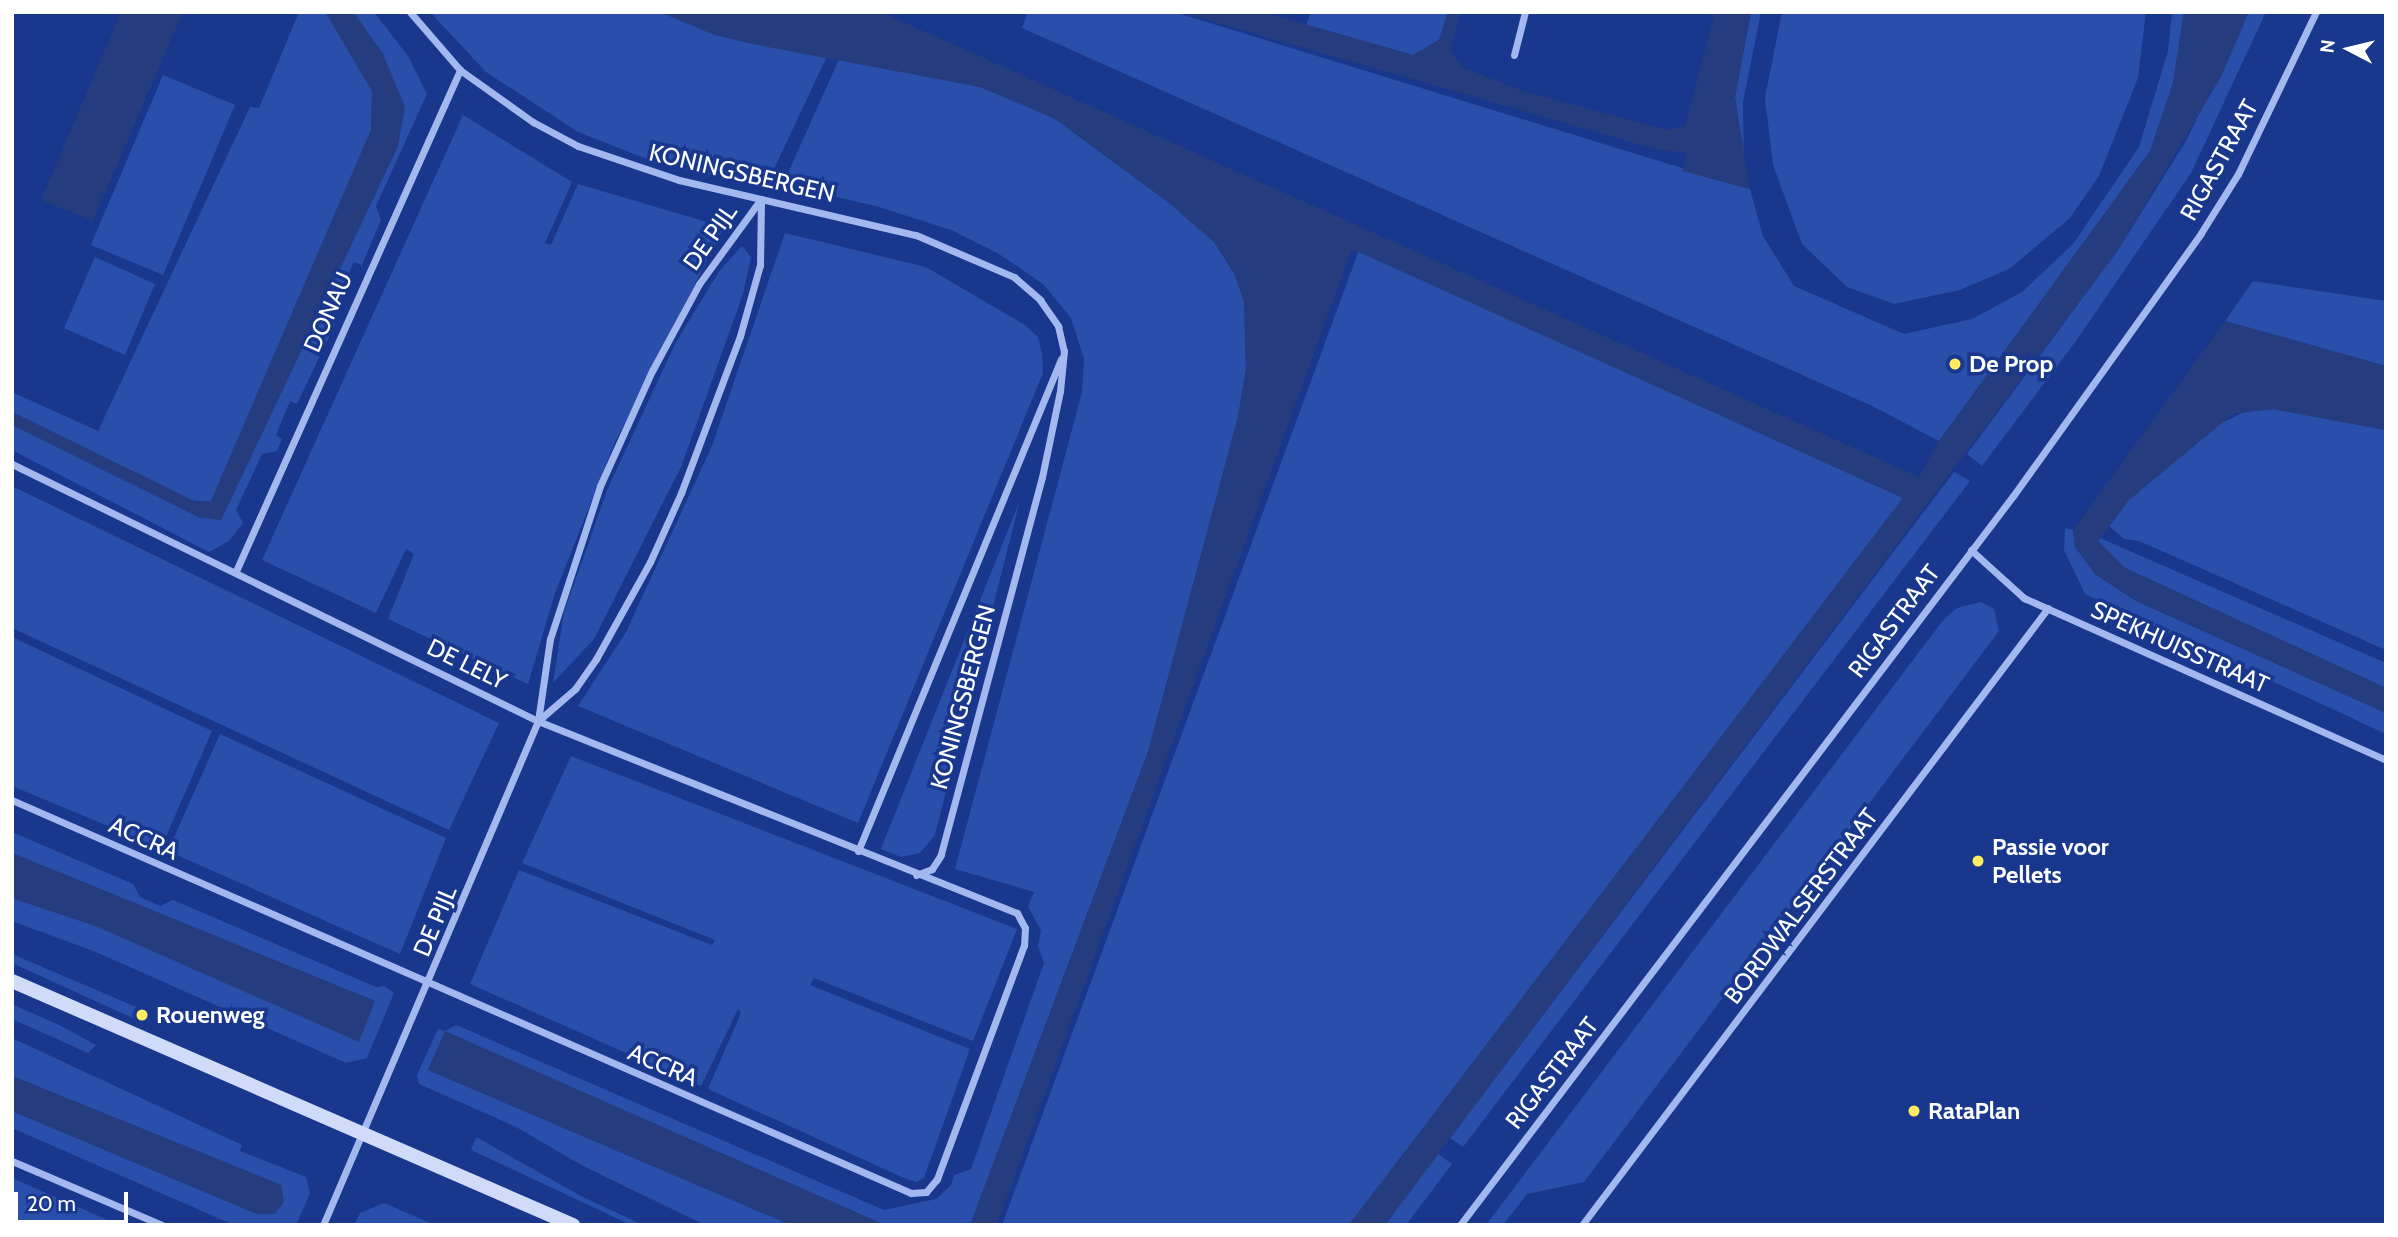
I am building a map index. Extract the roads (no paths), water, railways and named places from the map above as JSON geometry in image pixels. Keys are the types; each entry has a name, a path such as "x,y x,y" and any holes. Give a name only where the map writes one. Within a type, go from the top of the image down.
{"main road":[{"path":"12,981 573,1225"}],"street":[{"name":"KONINGSBERGEN","path":"410,12 460,70 533,122 578,146 622,164 916,235 1014,277 1040,300 1058,326 1064,351 1050,442 941,855 932,869 915,875"},
{"path":"1514,55 1525,12"},
{"name":"RIGASTRAAT","path":"1460,1225 1971,550 2201,233 2238,174 2316,12"},
{"name":"DONAU","path":"236,571 460,70"},
{"name":"DE PIJL","path":"323,1225 428,984 538,720 550,639 600,486 646,382 699,284 761,199"},
{"name":"DE PIJL","path":"538,720 575,689 596,659 650,562 681,493 740,337 760,265 761,199"},
{"name":"KONINGSBERGEN","path":"858,851 1064,351"},
{"name":"DE LELY","path":"12,464 538,720 915,875"},
{"name":"SPEKHUISSTRAAT","path":"1971,550 2024,598 2386,760"},
{"name":"BORDWALSERSTRAAT","path":"1582,1225 2048,608"},
{"name":"ACCRA","path":"12,800 911,1193 926,1192 937,1179 1024,945 1025,928 1017,913 915,875"},
{"path":"12,1161 162,1225"}],"place":[{"name":"De Prop","path":"1955,364"},
{"name":"Passie voor Pellets","path":"1978,861"},
{"name":"Rouenweg","path":"142,1015"},
{"name":"RataPlan","path":"1914,1111"}]}
